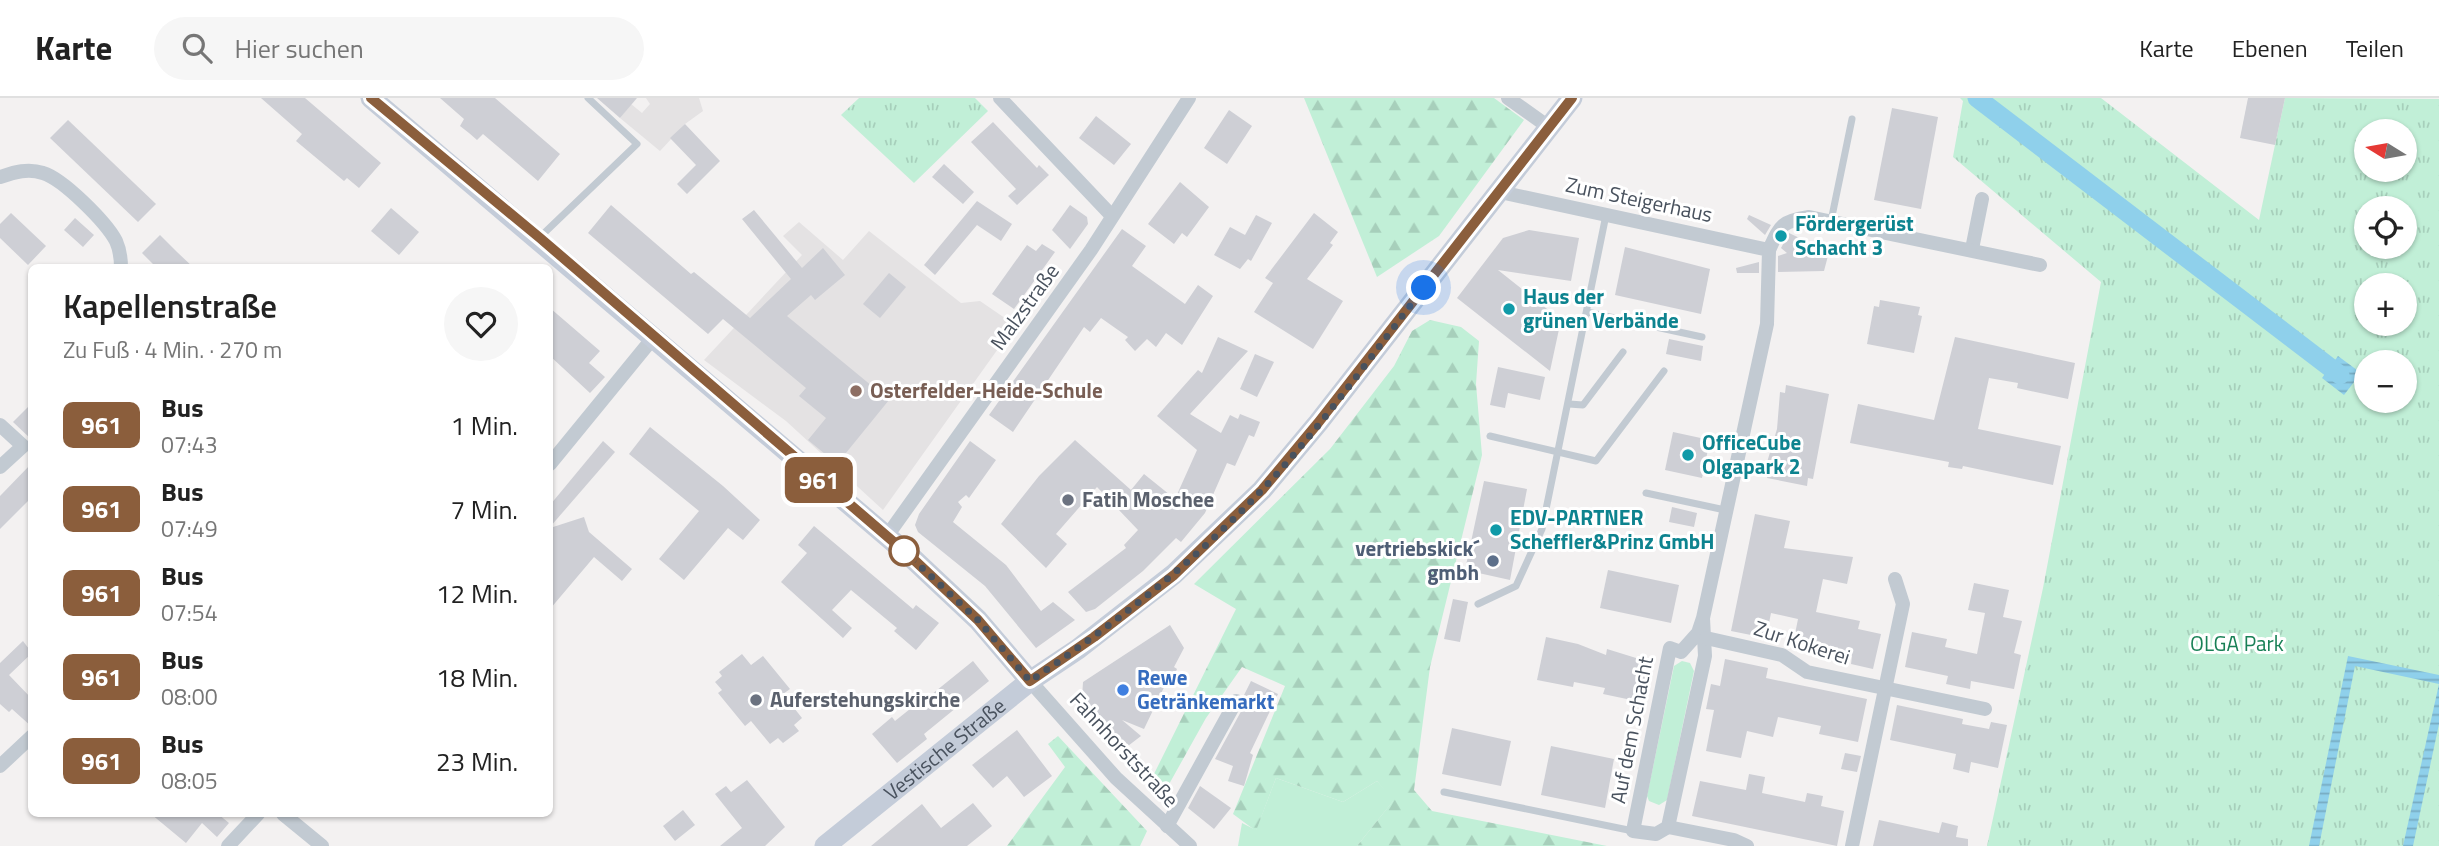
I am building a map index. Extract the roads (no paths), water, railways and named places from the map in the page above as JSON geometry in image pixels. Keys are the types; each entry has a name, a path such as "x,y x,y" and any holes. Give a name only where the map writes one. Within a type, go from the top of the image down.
{"street":[{"path":"372,98 540,238 653,338 887,536 963,605 1030,681"},
{"path":"1000,98 1111,215"},
{"name":"Malzstraße","path":"887,536 1091,250 1111,215 1189,98"},
{"path":"1507,98 1550,128"},
{"name":"Vestische Straße","path":"825,846 1030,681 1174,575 1262,490 1572,98"},
{"path":"0,177 33,170 56,180 109,230 119,248 121,264"},
{"name":"Zum Steigerhaus","path":"1500,192 1769,250"},
{"path":"1972,249 1982,199"},
{"path":"1769,250 1779,227 1790,219 1809,216 2040,265"},
{"name":"Auf dem Schacht","path":"1703,618 1706,638 1668,827 1656,834 1633,831 1670,648 1681,652 1691,643 1703,618 1767,324 1769,250"},
{"path":"553,460 653,338"},
{"path":"0,425 23,446 0,467"},
{"path":"1852,846 1903,604 1895,579"},
{"name":"Zur Kokerei","path":"1706,638 1782,655 1807,672 1984,709"},
{"name":"Fahnhorststraße","path":"1030,681 1116,778 1190,846"},
{"path":"1167,826 1236,701"},
{"path":"0,766 28,740"},
{"path":"228,846 255,817"},
{"path":"287,817 322,846"},
{"path":"1668,827 1734,840 1747,846"}],"lane":[{"path":"540,238 637,144 588,98"},
{"path":"1830,221 1852,120"},
{"path":"1478,604 1516,586 1542,529 1606,215"},
{"path":"1587,312 1702,337"},
{"path":"1569,404 1583,405 1623,352"},
{"path":"1490,436 1596,461 1664,372"},
{"path":"1646,493 1725,510"},
{"path":"1444,792 1633,831"}],"water":[{"path":"2338,356 2354,368 2354,382 2344,395 2322,378"},
{"path":"2348,656 2439,675 2439,684 2355,666 2319,846 2309,846"},
{"path":"2439,684 2439,724 2413,846 2403,846"}],"waterway":[{"path":"1977,98 2340,375"}],"place":[{"name":"Fördergerüst Schacht 3","path":"1781,236"},
{"name":"Haus der grünen Verbände","path":"1509,309"},
{"name":"Osterfelder-Heide-Schule","path":"856,391"},
{"name":"OfficeCube Olgapark 2","path":"1688,455"},
{"name":"Fatih Moschee","path":"1068,500"},
{"name":"EDV-PARTNER Scheffler&Prinz GmbH","path":"1496,530"},
{"name":"vertriebskick´ gmbh","path":"1493,561"},
{"name":"Rewe Getränkemarkt","path":"1123,690"},
{"name":"Auferstehungskirche","path":"756,700"}],"park label":[{"name":"OLGA Park","path":"2237,644"}]}
